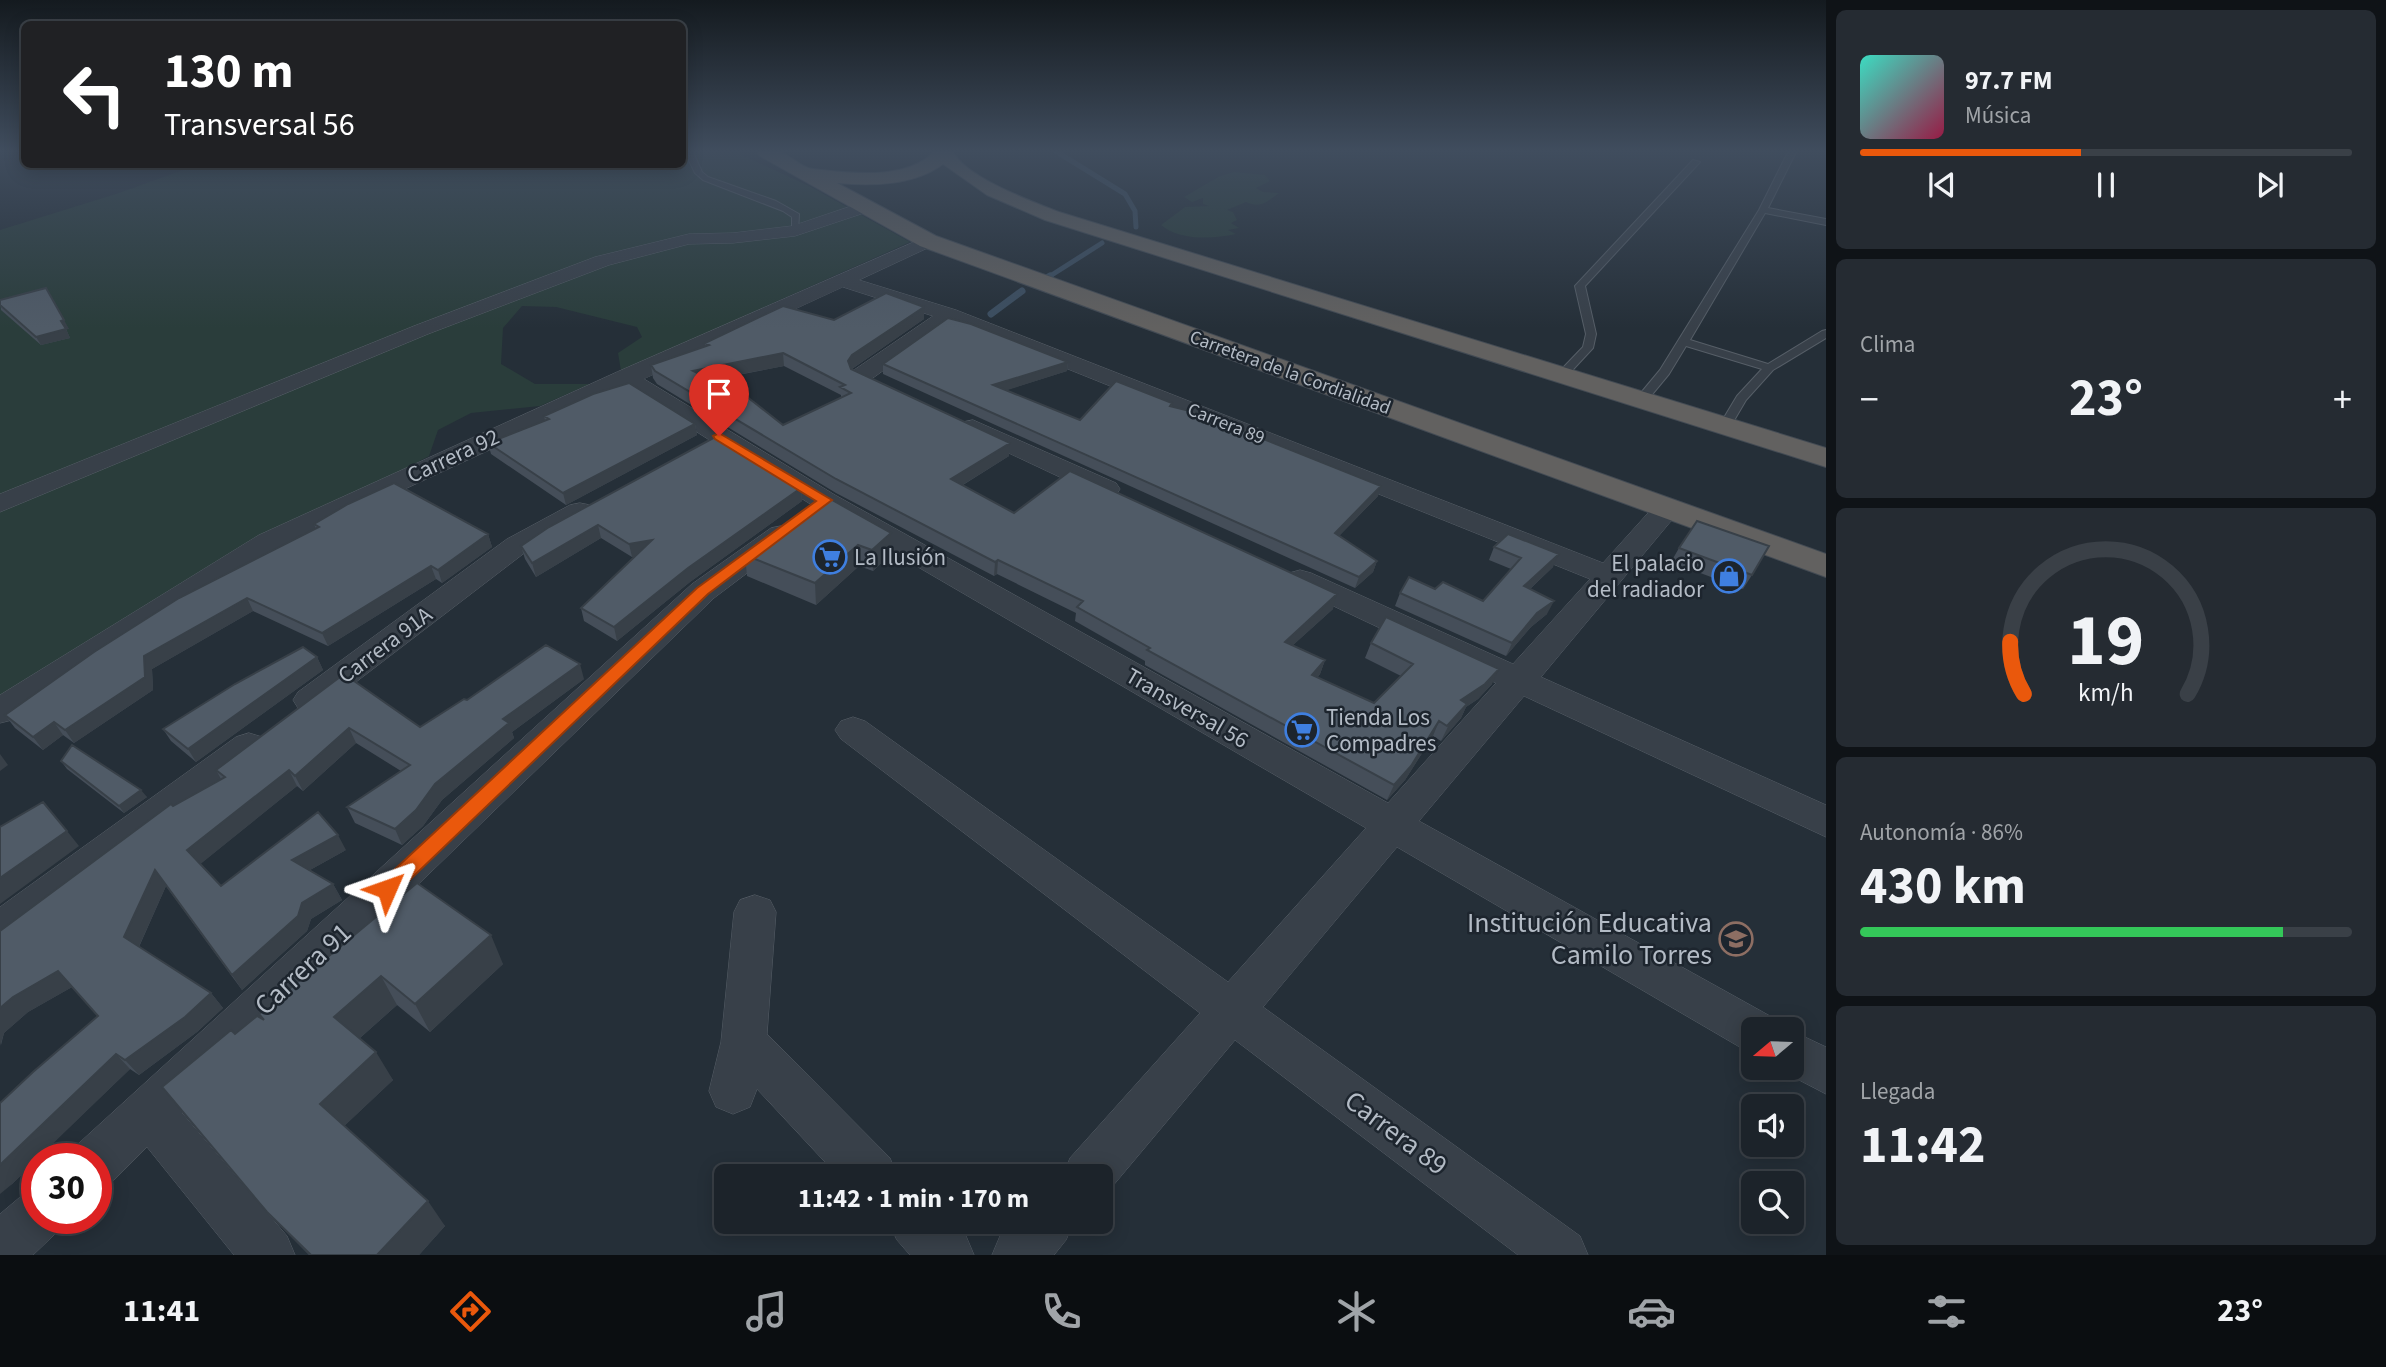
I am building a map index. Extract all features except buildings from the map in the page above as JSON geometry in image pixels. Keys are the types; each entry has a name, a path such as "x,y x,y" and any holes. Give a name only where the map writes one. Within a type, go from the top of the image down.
{"highway":[{"name":"Carretera de la Cordialidad","path":"871,211 928,241 1826,566"},
{"path":"1039,211 1826,458"}],"street":[{"path":"0,504 421,330 602,261 689,239 733,238 795,231 854,211"},
{"name":"Carrera 92","path":"0,711 269,541 928,241"},
{"name":"Carrera 89","path":"840,280 949,314 1609,576"},
{"path":"874,381 949,314"},
{"name":"Transversal 56","path":"625,377 825,500 1741,1024"},
{"path":"950,416 1127,499"},
{"path":"684,456 719,436"},
{"name":"Carrera 91A","path":"0,930 517,545 612,494"},
{"name":"Carrera 91","path":"112,1147 703,591 825,500"},
{"path":"1098,1164 1667,509"},
{"path":"1278,569 1826,822"},
{"name":"Carrera 89","path":"853,730 1561,1255"},
{"path":"733,1091 744,1042 755,912"},
{"path":"744,1042 861,1164"},
{"path":"1804,1060 1826,1072"},
{"path":"150,1113 268,1255"},
{"path":"0,1249 21,1230"},
{"path":"927,1234 947,1255"},
{"path":"1019,1255 1037,1234"}],"lane":[{"path":"790,211 796,216 795,231"},
{"path":"1562,375 1588,348 1591,334 1580,286 1651,211"},
{"path":"1641,400 1665,372 1763,211"},
{"path":"1766,211 1826,222"},
{"path":"1725,426 1741,398 1769,368 1826,332"},
{"path":"1682,341 1769,368"}],"green space":[{"path":"63,211 853,211 910,242 621,371 618,353 642,337 637,327 556,307 522,306 503,328 501,364 535,384 590,384 540,406 471,413 438,430 429,456 269,541 0,711 0,230"},
{"path":"1180,211 1229,211 1233,212 1237,220 1231,223 1239,228 1228,230 1236,234 1207,238 1178,234 1161,225"}],"waterway":[{"path":"1135,211 1136,227"},
{"path":"1047,278 1102,243"},
{"path":"1045,279 1050,276"},
{"path":"991,314 1022,291"}],"place":[{"name":"La Ilusión","path":"830,557"},
{"name":"El palacio del radiador","path":"1729,576"},
{"name":"Tienda Los Compadres","path":"1302,730"},
{"name":"Institución Educativa Camilo Torres","path":"1736,939"}],"route":[{"path":"387,889 703,591 825,500 719,436"}]}
